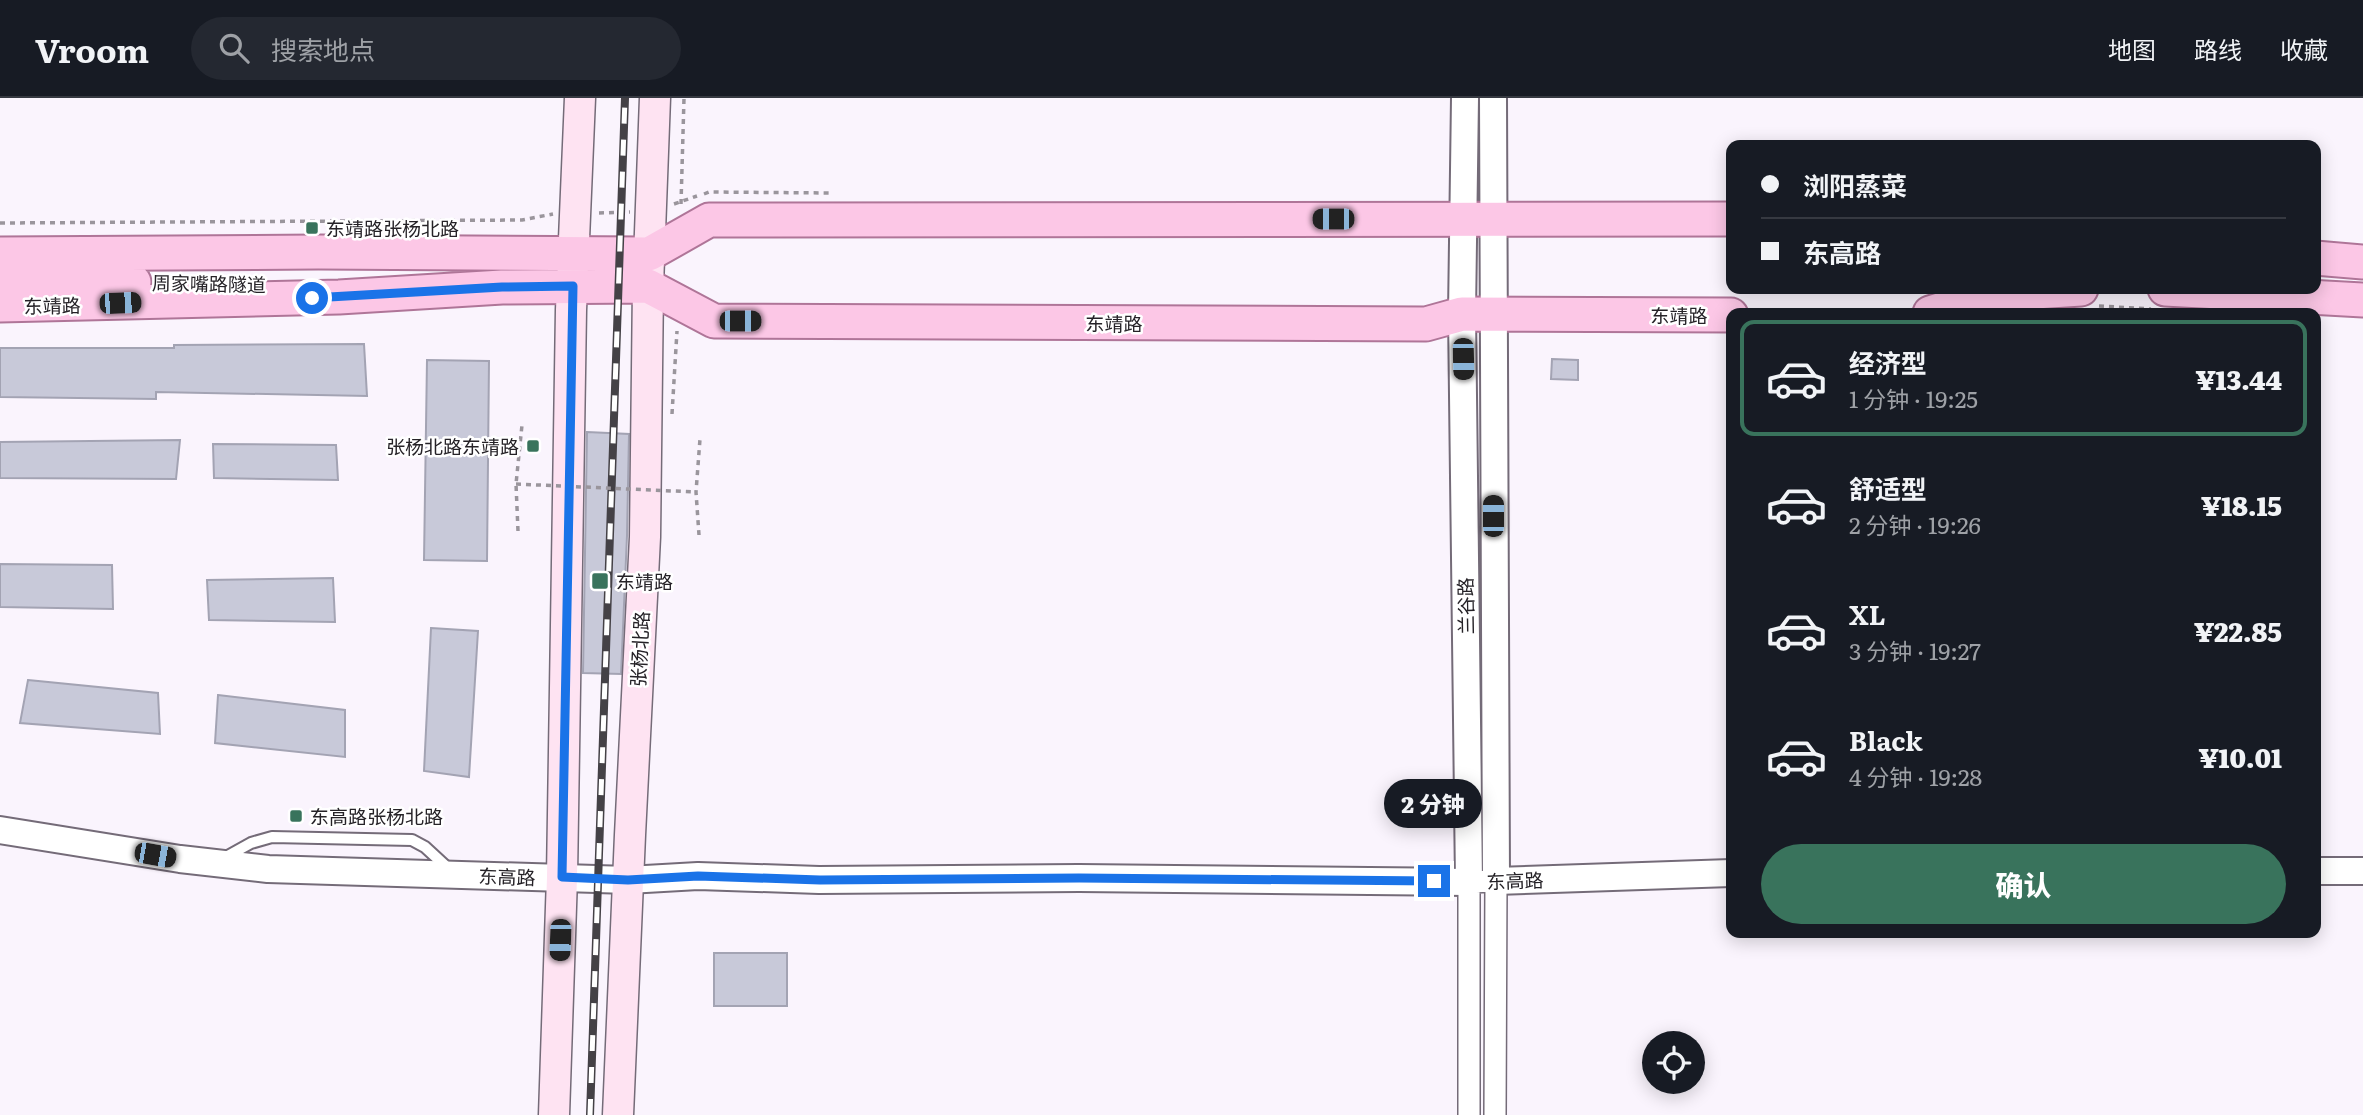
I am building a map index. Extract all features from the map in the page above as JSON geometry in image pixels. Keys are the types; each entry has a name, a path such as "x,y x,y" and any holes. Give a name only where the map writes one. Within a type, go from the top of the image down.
{"main road":[{"path":"554,1115 580,98"},
{"name":"张杨北路","path":"618,1115 645,537 648,270 655,98"},
{"name":"东靖路","path":"648,270 709,220 1726,219"},
{"name":"东靖路","path":"0,254 318,252 574,271 648,270 715,321 1426,324 1477,314 1726,315"},
{"path":"2321,258 2363,262"},
{"name":"东靖路","path":"0,305 339,297 502,287 574,271"},
{"name":"周家嘴路隧道","path":"0,280 502,287"},
{"path":"1946,308 1987,295 2087,297"},
{"path":"2163,299 2363,300"}],"street":[{"name":"兰谷路","path":"1465,98 1478,219"},
{"name":"兰谷路","path":"1469,1115 1469,882 1478,219 1493,98"},
{"name":"兰谷路","path":"1477,314 1496,881 1495,1115"},
{"name":"东高路","path":"0,830 268,869 628,880 698,876 820,880 1079,878 1469,882 1726,873"},
{"path":"2321,871 2363,871"}],"path":[{"path":"2087,297 2163,299"},
{"path":"518,531 516,484 522,425"},
{"path":"698,535 696,492 700,439"},
{"path":"516,484 696,492"}],"building":[{"path":"364,344 367,396 156,392 156,399 0,397 0,348"},
{"path":"1552,359 1578,360 1578,380 1551,379"},
{"path":"427,360 489,361 487,561 424,560"},
{"path":"587,432 629,434 621,674 583,673"},
{"path":"180,440 176,479 0,478 0,442"},
{"path":"213,444 336,445 338,480 214,478"},
{"path":"0,564 112,565 113,609 0,607"},
{"path":"333,578 335,622 209,620 207,580"},
{"path":"431,628 478,631 469,777 424,771"},
{"path":"28,680 158,693 160,734 20,723"},
{"path":"218,695 345,710 345,757 215,743"},
{"path":"714,953 787,953 787,1006 714,1006"}],"railway":[{"path":"590,1115 625,98"}],"place":[{"name":"东靖路张杨北路","path":"312,228"},
{"name":"张杨北路东靖路","path":"533,446"},
{"name":"东靖路","path":"600,581"},
{"name":"东高路张杨北路","path":"296,816"}],"route":[{"path":"312,298 502,287 573,286 562,877 628,880 698,876 820,880 1079,878 1434,881"}]}
